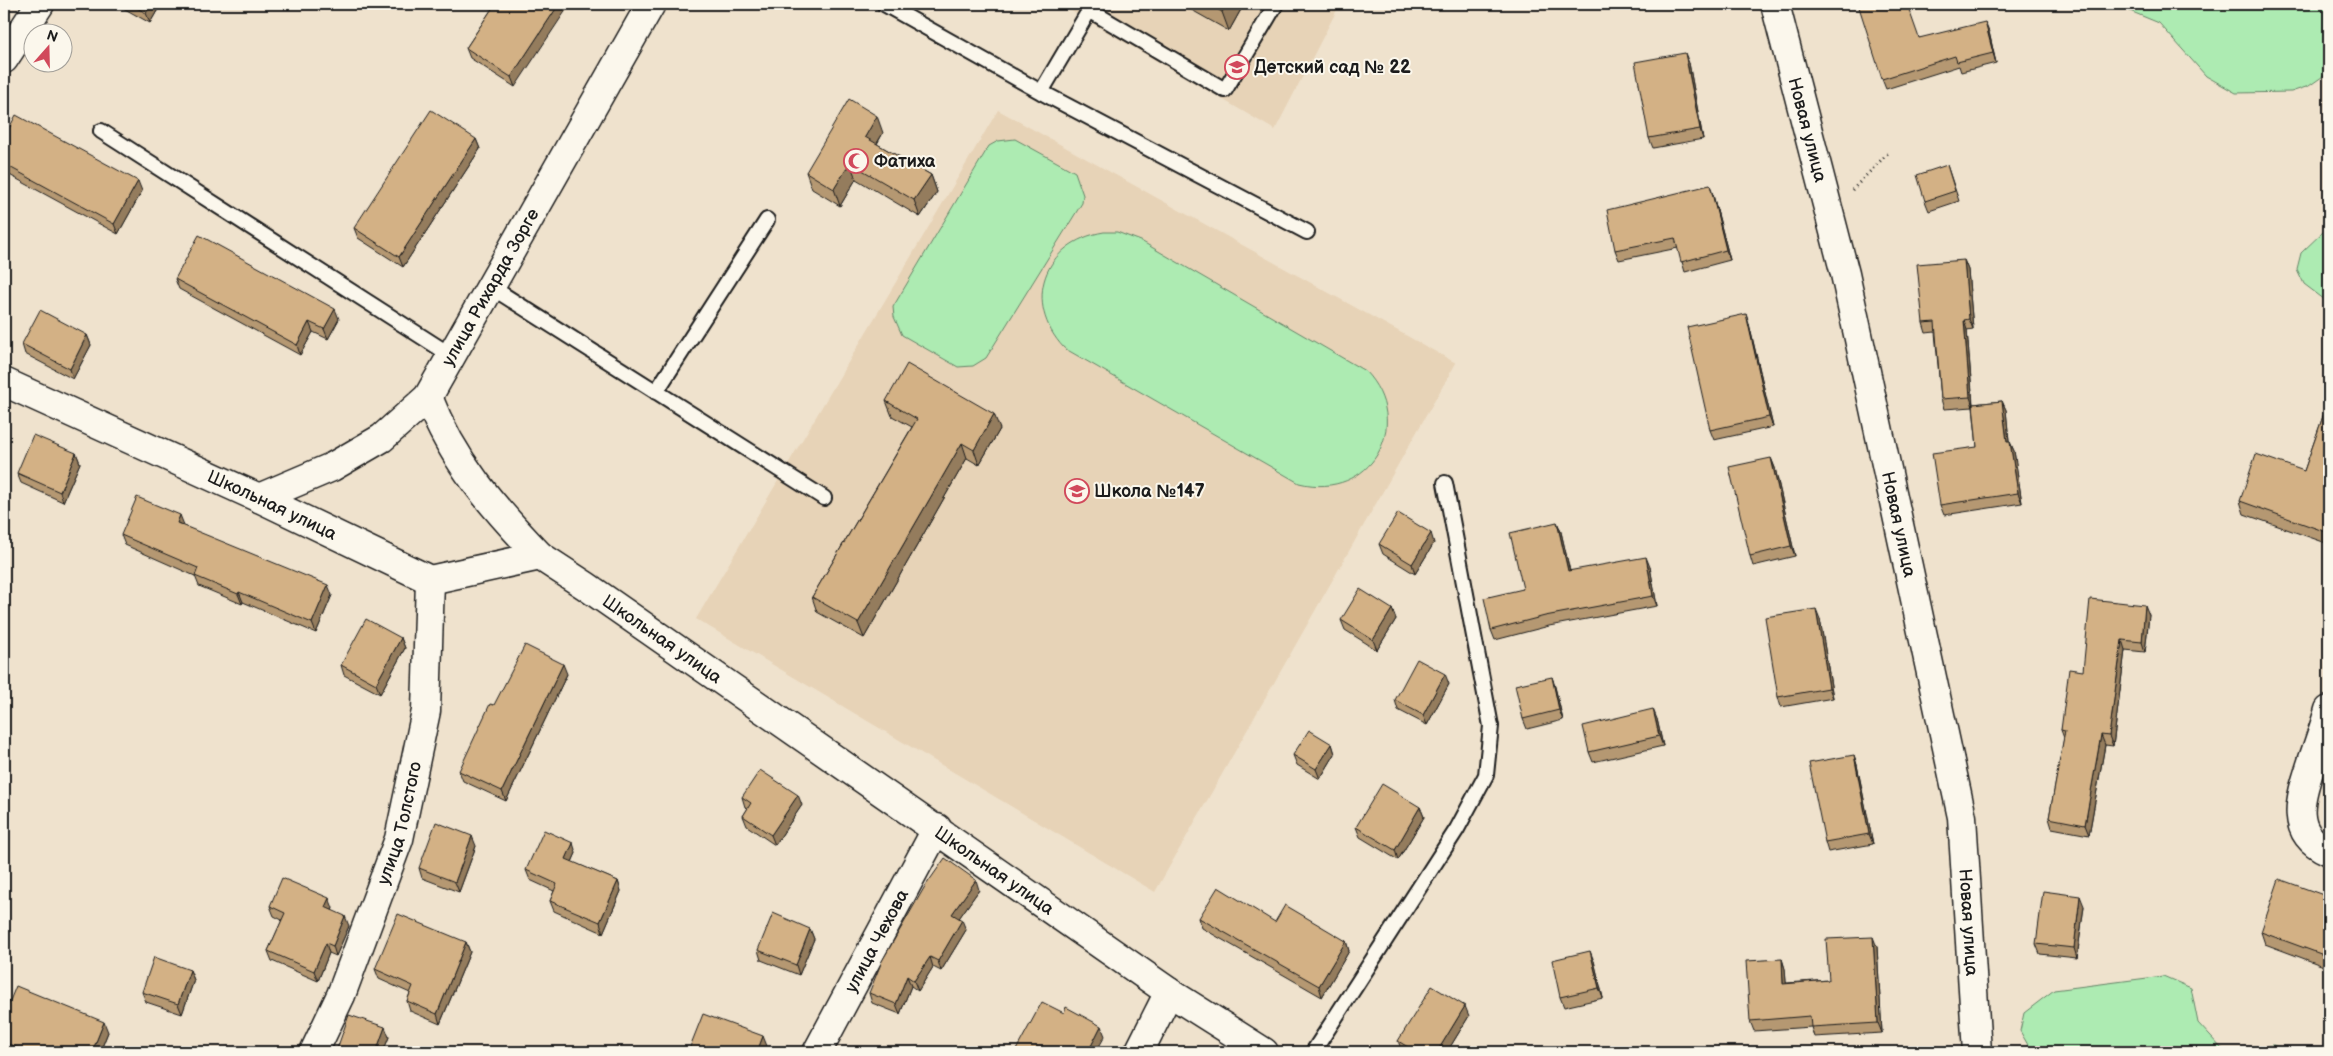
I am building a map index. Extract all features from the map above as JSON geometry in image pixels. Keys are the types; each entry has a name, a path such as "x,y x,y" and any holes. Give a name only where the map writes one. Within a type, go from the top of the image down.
{"street":[{"path":"4,59 40,4"},
{"name":"улица Рихарда Зорге","path":"260,498 332,467 382,438 428,397 651,4"},
{"name":"Новая улица","path":"1775,4 1845,274 1962,817 1977,1052"},
{"name":"Школьная улица","path":"4,382 260,498 430,580"},
{"name":"Школьная улица","path":"428,397 441,429 468,474 500,515 540,556 937,828 1169,992 1264,1052"},
{"path":"430,580 540,556"},
{"name":"улица Толстого","path":"314,1052 341,995 400,838 426,711 430,580"},
{"path":"2329,710 2300,798 2300,816 2307,834 2318,846 2329,851"},
{"name":"улица Чехова","path":"817,1052 937,828"},
{"path":"1139,1052 1169,992"}],"lane":[{"path":"884,4 1041,92 1307,232"},
{"path":"1041,92 1091,7 1225,90 1276,4"},
{"path":"101,131 452,356"},
{"path":"656,392 767,220"},
{"path":"491,287 824,498"},
{"path":"1313,1052 1457,828 1486,775 1491,726 1444,483"}],"path":[{"path":"1829,210 1853,190 1889,152"}],"shaded area":[{"name":"Детский сад № 22","path":"1059,4 1340,4 1275,130"},
{"name":"Школа №147","path":"998,110 1456,363 1155,892 696,619"}],"green space":[{"path":"2113,4 2329,4 2329,72 2309,86 2291,92 2236,93 2206,76 2159,23"},
{"path":"1015,139 1075,172 1083,195 1082,203 986,358 973,366 958,367 902,335 894,317 893,307 989,146 998,141"},
{"path":"2325,230 2329,230 2329,303 2304,284 2297,269 2301,253"},
{"path":"1104,232 1117,232 1141,241 1365,371 1379,392 1386,413 1385,434 1378,454 1365,469 1347,481 1325,486 1299,483 1064,348 1051,331 1044,312 1042,294 1045,277 1053,261 1066,248 1083,238"},
{"path":"2163,976 2191,988 2198,1023 2222,1049 2238,1052 2032,1052 2020,1031 2024,1013 2054,990"},
{"path":"2273,1045 2290,1052 2238,1052"}],"building":[{"path":"130,4 152,4 146,13"},
{"path":"495,4 559,4 511,77 466,48"},
{"path":"1208,4 1227,4 1222,12"},
{"path":"1858,4 1907,4 1919,38 1985,22 1993,53 1957,62 1955,56 1882,79"},
{"path":"1685,53 1700,129 1649,138 1635,62"},
{"path":"849,99 877,116 865,137 931,175 914,200 850,163 834,189 806,172"},
{"path":"431,110 476,139 399,257 354,228"},
{"path":"16,115 138,181 114,224 4,164 4,138"},
{"path":"1947,165 1955,191 1925,201 1917,175"},
{"path":"1710,185 1726,250 1681,262 1675,238 1615,250 1607,210"},
{"path":"199,235 335,309 324,329 309,322 297,345 175,279"},
{"path":"1964,260 1969,319 1964,320 1970,397 1941,399 1935,322 1923,323 1917,264"},
{"path":"40,310 87,335 70,369 22,344"},
{"path":"1746,314 1769,417 1710,430 1687,327"},
{"path":"907,364 994,414 974,450 962,443 858,623 812,597 917,419 886,401"},
{"path":"2329,399 2329,533 2240,501 2256,454 2304,471"},
{"path":"2002,401 2007,442 2010,442 2018,493 1940,505 1932,453 1977,447 1973,404"},
{"path":"33,435 76,453 60,492 17,473"},
{"path":"1771,458 1791,546 1750,556 1729,467"},
{"path":"137,497 180,515 177,523 328,585 312,623 239,592 238,594 195,576 198,568 121,535"},
{"path":"1398,513 1431,533 1412,564 1379,544"},
{"path":"1557,522 1568,571 1646,557 1653,596 1545,616 1491,630 1484,598 1523,589 1510,533"},
{"path":"1360,589 1392,609 1373,640 1341,620"},
{"path":"2090,599 2145,605 2142,642 2122,640 2109,736 2101,735 2085,825 2049,818 2065,731 2061,730 2069,669 2083,671"},
{"path":"1816,609 1829,688 1778,697 1765,617"},
{"path":"366,619 401,638 376,684 341,665"},
{"path":"525,645 563,664 502,791 459,771 490,704 494,705"},
{"path":"1417,659 1445,674 1423,715 1395,700"},
{"path":"1552,677 1559,710 1523,719 1515,685"},
{"path":"1653,709 1659,736 1589,752 1583,726"},
{"path":"1309,730 1332,744 1316,769 1293,755"},
{"path":"1854,755 1869,834 1825,842 1809,763"},
{"path":"760,770 798,795 771,835 743,816 751,803 742,797"},
{"path":"1382,784 1420,807 1395,850 1356,827"},
{"path":"436,822 472,836 455,882 419,868"},
{"path":"544,830 573,843 566,859 618,881 600,922 550,901 557,884 526,870"},
{"path":"945,858 976,880 952,914 962,920 938,961 930,957 914,981 907,976 896,1004 869,993 882,961 924,888"},
{"path":"282,878 329,898 325,907 345,916 333,946 326,943 314,971 268,951 285,913 270,906"},
{"path":"2279,879 2329,897 2329,957 2261,932"},
{"path":"1218,887 1275,922 1285,905 1346,941 1319,986 1199,918"},
{"path":"2043,891 2080,896 2074,948 2036,944"},
{"path":"773,913 810,929 796,965 758,950"},
{"path":"398,914 466,942 437,1014 407,1001 413,986 375,969"},
{"path":"1873,937 1878,1023 1811,1027 1810,1016 1750,1021 1746,961 1782,959 1783,984 1829,980 1826,939"},
{"path":"1590,951 1599,988 1560,997 1552,960"},
{"path":"154,957 190,970 178,1004 142,992"},
{"path":"16,986 104,1022 92,1052 28,1052 4,1042 4,1015"},
{"path":"1432,986 1465,1006 1437,1052 1416,1052 1398,1041"},
{"path":"1042,1002 1064,1013 1066,1007 1101,1026 1088,1052 1015,1052"},
{"path":"703,1014 763,1036 757,1052 688,1052"},
{"path":"349,1015 385,1027 376,1052 347,1052 337,1049"}],"place":[{"name":"Детский сад № 22","path":"1237,67"},
{"name":"Фатиха","path":"856,161"},
{"name":"Школа №147","path":"1077,491"}]}
